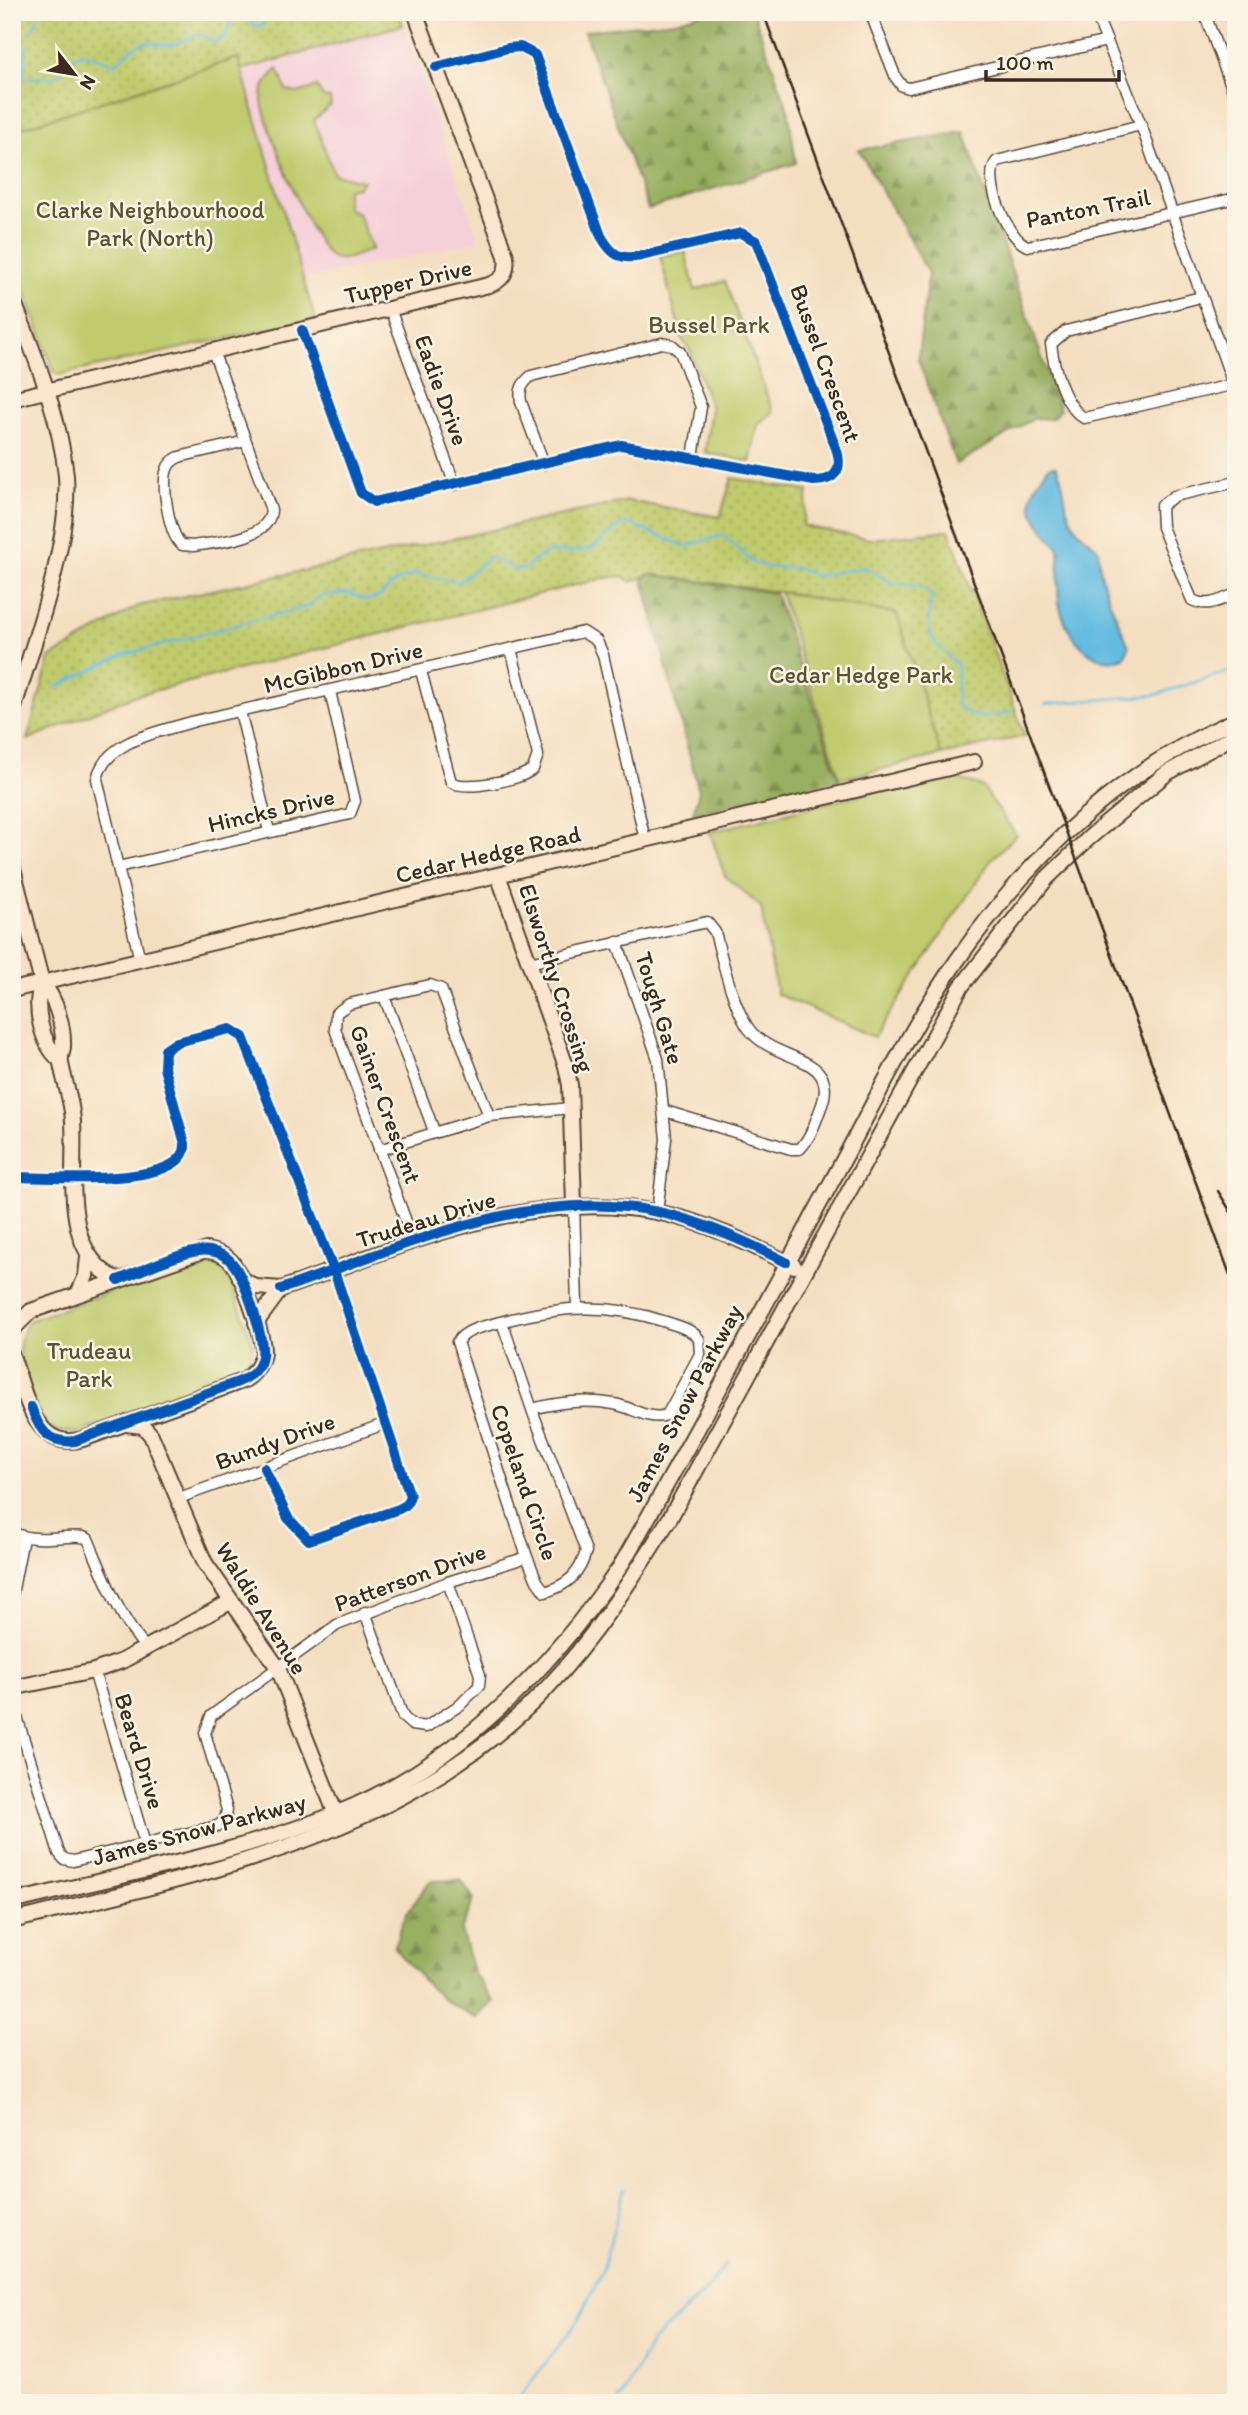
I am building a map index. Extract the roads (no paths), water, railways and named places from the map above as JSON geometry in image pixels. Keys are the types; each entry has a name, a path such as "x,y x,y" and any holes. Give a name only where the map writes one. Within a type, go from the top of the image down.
{"street":[{"name":"Tupper Drive","path":"12,399 489,285 502,278 508,264 415,12"},
{"path":"870,12 896,78 902,86 909,88 1107,41"},
{"path":"1095,12 1141,125 1200,296 1235,387 1084,418 1075,412 1060,380 1051,344 1066,331 1200,296"},
{"path":"1204,12 1236,99"},
{"name":"Bussel Crescent","path":"302,330 366,498 381,502 621,445 814,481 832,478 840,465 757,241 741,233 633,258 613,255 601,236 535,55 520,47 508,48 436,67"},
{"name":"Panton Trail","path":"1141,125 1002,158 993,165 991,171 996,197 1015,238 1028,246 1236,198"},
{"path":"12,297 47,389 66,476 65,523 12,714"},
{"name":"Eadie Drive","path":"390,309 455,485"},
{"path":"544,464 521,402 519,391 523,383 531,376 662,343 671,345 680,352 701,407 694,457"},
{"path":"214,351 271,510 268,523 260,531 193,546 181,545 172,534 165,476 170,464 179,457 246,441"},
{"path":"1236,482 1174,496 1164,502 1159,510 1162,527 1192,600 1201,604 1212,604 1236,594"},
{"name":"McGibbon Drive","path":"140,960 97,779 106,756 139,738 240,711 421,671 579,632 591,635 603,655 645,840"},
{"path":"421,671 451,782 459,786 473,786 516,777 533,769 538,755 511,649"},
{"name":"Hincks Drive","path":"118,867 269,831 348,816 354,809 355,800 330,691"},
{"path":"240,711 269,831"},
{"name":"James Snow Parkway","path":"12,1902 339,1821 482,1725 522,1690 592,1607 650,1514 892,1069 956,962 1019,882 1079,818 1138,773 1201,735 1236,719"},
{"name":"James Snow Parkway","path":"12,1921 245,1860 339,1821 422,1785 465,1757 544,1691 589,1640 621,1598 670,1518 961,987 995,940 1047,878 1132,799 1167,773 1236,735"},
{"name":"Cedar Hedge Road","path":"12,990 974,762"},
{"path":"12,865 42,983 53,995 63,1045 60,1060 73,1118 73,1176 78,1222 88,1257 86,1276 78,1294"},
{"name":"Elsworthy Crossing","path":"498,875 566,1066 571,1108 577,1307"},
{"path":"529,963 707,922 715,932 742,1019 751,1032 761,1041 820,1071 827,1081 827,1094 807,1141 800,1149 791,1149 665,1111"},
{"name":"Tough Gate","path":"617,942 658,1059 666,1139 657,1212"},
{"name":"Gainer Crescent","path":"414,1243 334,1021 341,1007 430,985 444,993 489,1116"},
{"path":"384,996 434,1131"},
{"path":"12,1177 132,1177 180,1161 185,1152 184,1144 164,1068 165,1050 177,1042 235,1030 246,1042 334,1270 410,1496 406,1505 399,1510 309,1540 299,1533 288,1518 264,1468"},
{"path":"379,1150 489,1116 571,1108"},
{"name":"Trudeau Drive","path":"281,1289 480,1222 574,1205 657,1212 725,1233 804,1272"},
{"path":"12,1330 21,1318 31,1311 206,1250 228,1258 240,1278 263,1350 260,1364 251,1376 75,1441 60,1441 42,1431 13,1359"},
{"path":"88,1257 104,1273 118,1280"},
{"path":"240,1278 256,1287 281,1289"},
{"path":"256,1323 281,1289"},
{"name":"Copeland Circle","path":"502,1322 532,1409 586,1551 582,1566 573,1578 562,1587 545,1592 527,1557 457,1348 461,1336 470,1331 541,1311 577,1307 639,1313 680,1326 696,1335 700,1354 671,1410 662,1416 615,1404 585,1401 532,1409"},
{"path":"12,1399 31,1407"},
{"name":"Waldie Avenue","path":"160,1452 161,1420 170,1407"},
{"name":"Waldie Avenue","path":"125,1424 143,1426 160,1452 191,1534 230,1602 278,1668 339,1821"},
{"name":"Bundy Drive","path":"179,1498 384,1424"},
{"path":"12,1532 23,1538 59,1540 81,1535 88,1539 108,1591 135,1636 147,1649"},
{"path":"12,1594 23,1538"},
{"name":"Patterson Drive","path":"145,1844 217,1826 225,1821 228,1810 205,1732 211,1716 323,1633 365,1612 527,1557"},
{"path":"365,1612 403,1717 412,1725 426,1727 460,1705 479,1686 480,1675 448,1582"},
{"path":"12,1688 94,1671 147,1649 230,1602"},
{"name":"Beard Drive","path":"94,1671 145,1844"},
{"path":"12,1701 61,1856 73,1861 145,1844"}],"water":[{"path":"1050,466 1056,466 1059,473 1074,525 1098,549 1105,589 1129,647 1124,658 1101,659 1090,653 1073,636 1062,614 1058,595 1059,548 1035,517 1031,500 1040,479"}],"waterway":[{"path":"21,78 56,77 74,57 83,53 115,64 134,48 147,42 172,45 196,35 214,42 224,39 232,17 241,12 249,17 254,26 262,25 271,12"},
{"path":"298,12 305,12"},
{"path":"31,33 38,17"},
{"path":"12,88 24,72 27,45"},
{"path":"56,687 123,655 309,606 319,596 347,593 367,600 381,596 394,583 415,574 459,582 490,557 514,569 525,569 540,556 591,548 616,528 627,523 685,546 724,535 752,562 767,567 797,568 816,576 865,567 890,582 923,587 932,596 929,620 931,635 957,665 957,705 976,716 1011,712"},
{"path":"1045,704 1155,695 1236,669"},
{"path":"515,2403 578,2321 603,2269 624,2189"},
{"path":"619,2403 652,2341 707,2289 726,2264"}],"railway":[{"path":"763,12 1236,1291"},
{"path":"1218,1191 1236,1220"}],"park label":[{"name":"Clarke Neighbourhood Park (North)","path":"150,223"},
{"name":"Bussel Park","path":"709,324"},
{"name":"Cedar Hedge Park","path":"861,674"},
{"name":"Trudeau Park","path":"89,1364"}]}
